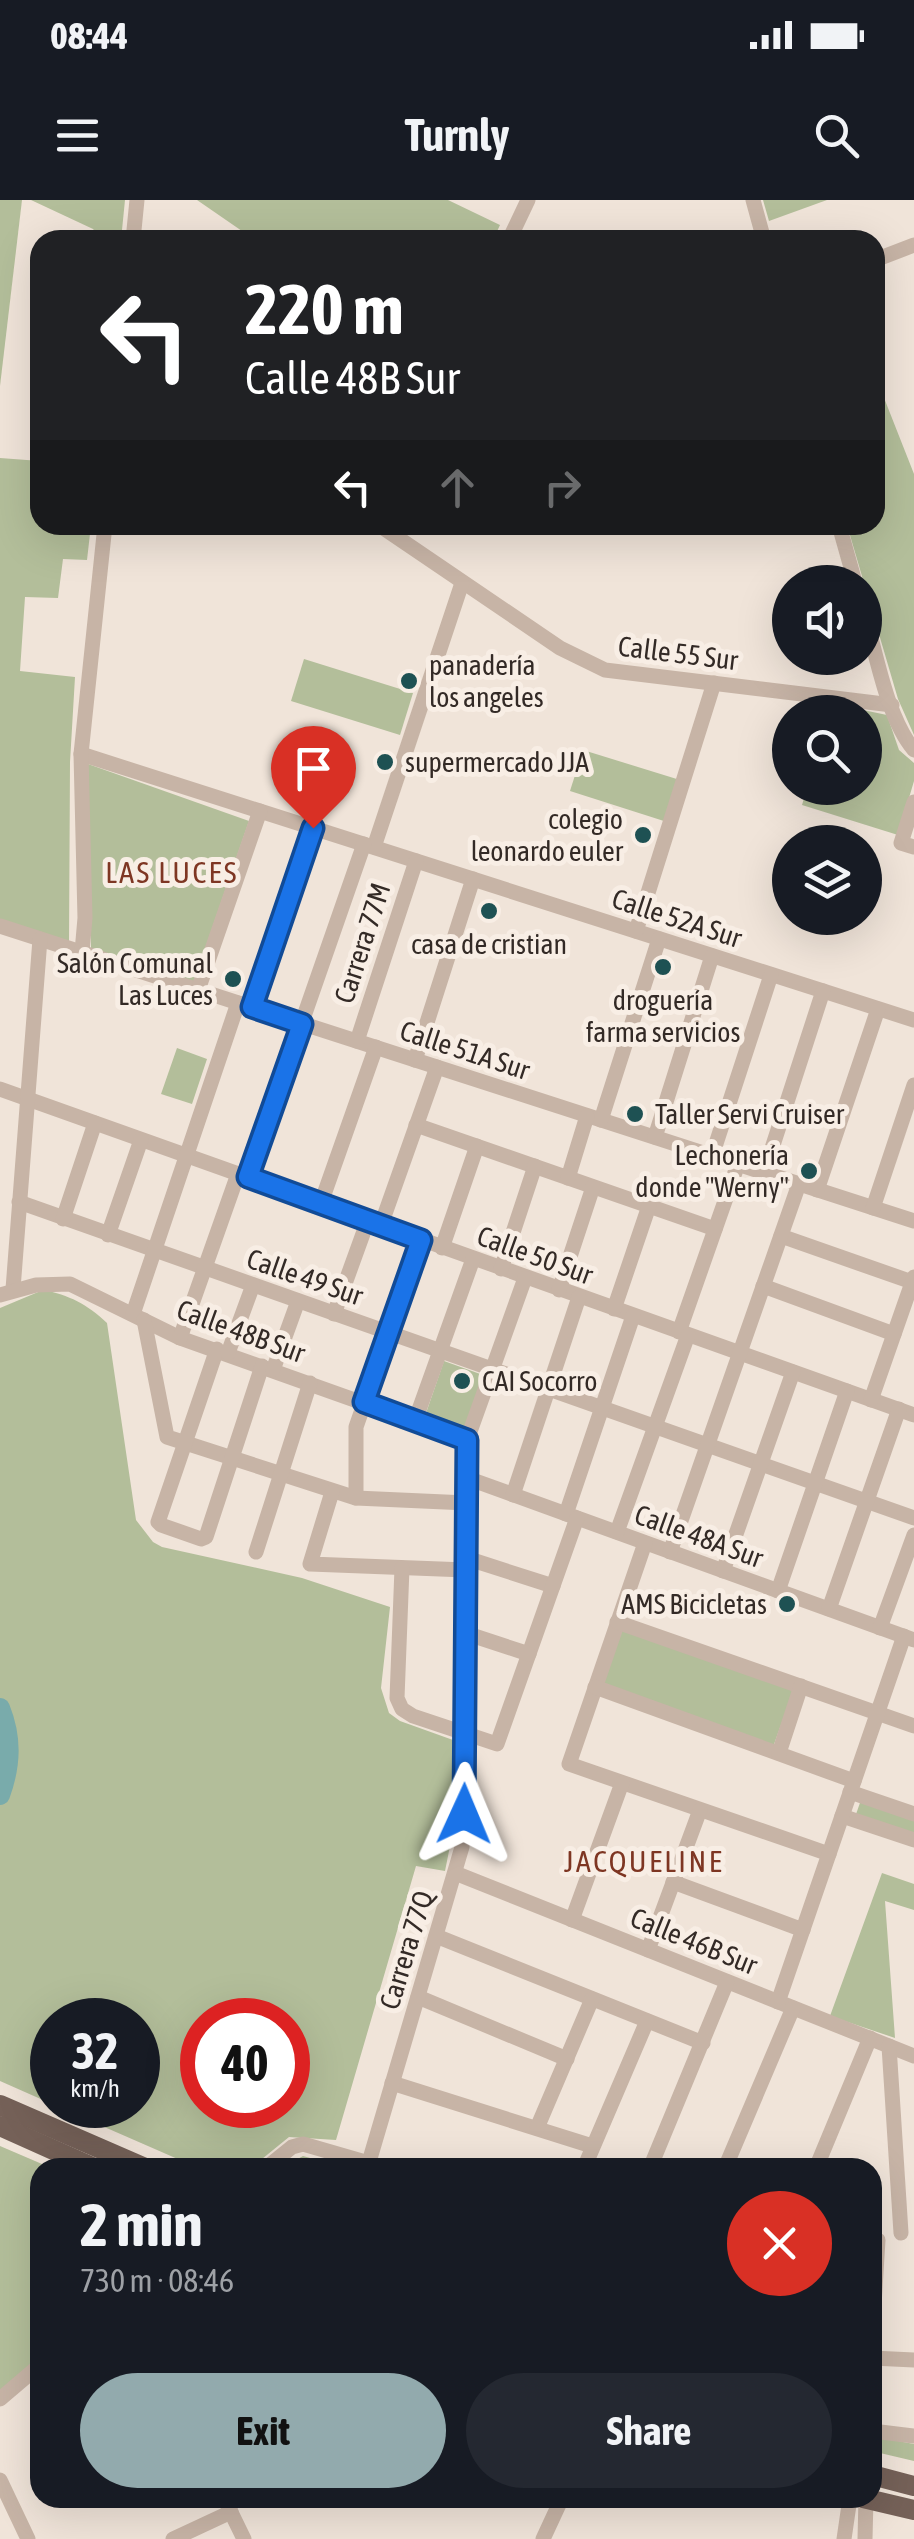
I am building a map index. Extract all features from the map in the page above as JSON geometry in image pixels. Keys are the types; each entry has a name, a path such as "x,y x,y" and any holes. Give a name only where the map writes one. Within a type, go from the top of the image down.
{"main road":[{"path":"0,2105 122,2158"},
{"path":"0,2126 72,2158"},
{"path":"882,2478 914,2486"},
{"path":"882,2502 914,2510"}],"street":[{"path":"134,230 137,200"},
{"path":"515,230 528,200"},
{"path":"753,200 761,230"},
{"path":"885,256 914,245"},
{"path":"82,952 85,918 81,754 103,535"},
{"name":"Calle 55 Sur","path":"394,535 560,648 605,670 892,705"},
{"path":"842,535 851,565"},
{"path":"180,1338 369,846 462,583"},
{"path":"882,672 892,705 914,750"},
{"path":"636,932 714,683"},
{"name":"Calle 52A Sur","path":"81,754 914,1020"},
{"path":"907,845 914,802"},
{"path":"198,990 260,811"},
{"path":"313,828 186,1155 154,1250 139,1317 167,1436 356,1498 466,1503"},
{"name":"Carrera 77M","path":"357,1041 416,861"},
{"path":"414,1060 472,879"},
{"name":"Calle 51A Sur","path":"0,926 914,1221"},
{"path":"6,1292 20,1202 40,939"},
{"path":"568,1178 659,939"},
{"path":"654,1137 712,956"},
{"path":"712,1156 771,974"},
{"path":"764,1172 824,991"},
{"path":"817,1190 878,1009"},
{"path":"321,1203 376,1047"},
{"path":"334,1314 437,1067"},
{"path":"873,1208 914,1085"},
{"name":"Calle 50 Sur","path":"0,1088 906,1412"},
{"path":"63,1218 96,1124"},
{"path":"416,1125 715,1230"},
{"path":"108,1234 141,1140"},
{"path":"442,1248 477,1146"},
{"path":"616,1532 655,1427 738,1164"},
{"path":"501,1269 535,1166"},
{"path":"670,1552 799,1184"},
{"path":"559,1290 593,1187"},
{"name":"Calle 49 Sur","path":"20,1202 914,1518"},
{"path":"614,1310 649,1206"},
{"path":"781,1236 913,1280 871,1400"},
{"path":"356,1498 356,1427 421,1240"},
{"path":"415,1421 473,1259"},
{"name":"Carrera 77Q","path":"370,2158 463,1838 467,1440 525,1278"},
{"name":"Calle 48B Sur","path":"6,1292 70,1284 180,1338 467,1440"},
{"path":"253,1285 185,1442 158,1522 201,1539 206,1537 231,1458 298,1301"},
{"path":"763,1286 894,1334"},
{"path":"513,1495 580,1297"},
{"path":"402,1568 397,1698 402,1710 497,1744 553,1586 601,1408 634,1316"},
{"path":"723,1571 793,1372"},
{"path":"256,1552 310,1383"},
{"path":"778,1591 847,1391"},
{"path":"829,1609 866,1502 906,1412"},
{"name":"Calle 48A Sur","path":"467,1478 909,1638"},
{"path":"332,1492 310,1564 402,1568 466,1564 553,1586"},
{"path":"880,1628 914,1536"},
{"path":"645,1543 569,1764 829,1854"},
{"path":"618,1622 914,1726"},
{"path":"466,1632 529,1654"},
{"path":"729,2158 786,2005 802,1930 878,1713 909,1638"},
{"path":"779,1753 801,1686"},
{"path":"596,1687 779,1753 914,1814"},
{"path":"572,1920 622,1782"},
{"path":"648,1950 700,1810"},
{"path":"842,1816 914,1840"},
{"name":"Calle 46B Sur","path":"455,1874 914,2056"},
{"path":"674,1882 802,1930"},
{"path":"436,1936 702,2043"},
{"path":"654,2158 728,1982"},
{"path":"418,1997 567,2058"},
{"path":"538,2128 592,1999"},
{"path":"588,2158 647,2021"},
{"path":"820,2158 870,2038"},
{"path":"882,2239 908,2231 888,2046"},
{"path":"392,2083 592,2146"},
{"path":"278,2158 303,2144 354,2158"},
{"path":"882,2358 914,2360"},
{"path":"0,2400 30,2374"},
{"path":"882,2431 914,2436"},
{"path":"0,2480 28,2539"},
{"path":"173,2539 222,2508"},
{"path":"228,2508 244,2539"},
{"path":"543,2539 557,2508"},
{"path":"844,2539 849,2508"},
{"path":"865,2508 865,2539"}],"green space":[{"path":"0,200 22,200 0,386"},
{"path":"31,200 125,200 122,230 93,229"},
{"path":"197,200 448,200 500,225 498,230 240,230"},
{"path":"763,200 827,200 769,221"},
{"path":"885,400 914,474 914,735 898,699 882,644 882,565 859,565 850,535 885,535"},
{"path":"0,458 30,460 30,535 90,535 87,560 63,559 58,598 25,597 20,671 75,677 70,762 69,944 0,920"},
{"path":"304,659 413,693 400,735 291,701"},
{"path":"882,714 887,715 899,750 914,763 914,781 898,835 882,830 882,825 866,825 802,805 882,805"},
{"path":"583,750 680,780 667,822 570,791"},
{"path":"88,764 249,821 193,984 91,948"},
{"path":"177,1048 207,1059 192,1104 161,1094"},
{"path":"43,1290 77,1301 107,1323 136,1520 153,1542 302,1578 390,1607 381,1688 389,1713 400,1721 453,1740 454,1826 445,1871 416,1866 336,2140 289,2137 263,2158 175,2158 107,2128 160,2128 160,1998 30,1998 30,2094 0,2081 0,1308"},
{"path":"444,1361 483,1375 464,1430 425,1416"},
{"path":"621,1629 794,1689 773,1747 601,1686"},
{"path":"861,1800 914,1818 914,1836 855,1817"},
{"path":"882,1873 914,1884 914,1910 885,1901 895,2038 830,2016"},
{"path":"0,2146 30,2159 30,2366 0,2392"},
{"path":"882,2438 914,2444 914,2461 882,2453"}],"waterway":[{"path":"0,1708 9,1752 0,1795"}],"place":[{"name":"panadería los angeles","path":"409,681"},
{"name":"supermercado JJA","path":"385,762"},
{"name":"colegio leonardo euler","path":"643,835"},
{"name":"casa de cristian","path":"489,911"},
{"name":"droguería farma servicios","path":"663,967"},
{"name":"Salón Comunal Las Luces","path":"233,979"},
{"name":"Taller Servi Cruiser","path":"635,1114"},
{"name":"Lechonería donde \"Werny\"","path":"809,1171"},
{"name":"CAI Socorro","path":"462,1381"},
{"name":"AMS Bicicletas","path":"787,1604"}],"district":[{"name":"LAS LUCES","path":"172,873"},
{"name":"JACQUELINE","path":"644,1862"}],"route":[{"path":"313,828 252,1007 302,1024 248,1177 421,1240 364,1402 467,1440 464,1814"}]}
